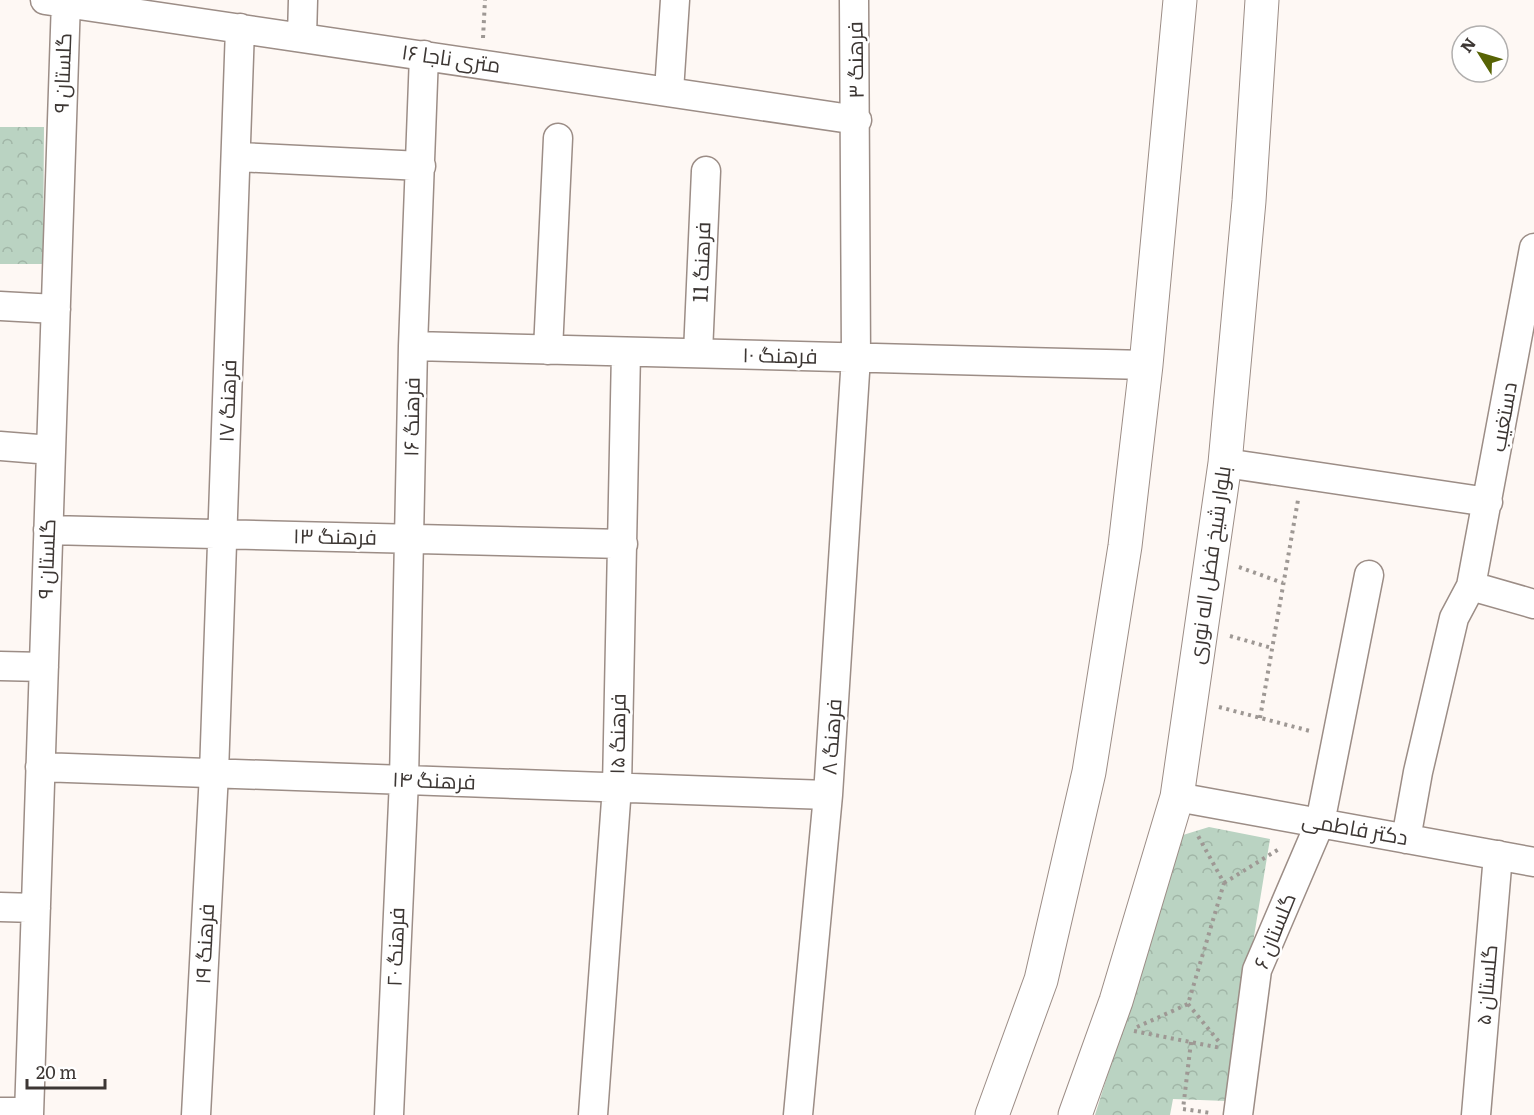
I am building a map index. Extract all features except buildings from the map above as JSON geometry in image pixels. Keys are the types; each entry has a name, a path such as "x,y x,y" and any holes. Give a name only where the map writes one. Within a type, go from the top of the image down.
{"street":[{"path":"302,37 303,0"},
{"path":"669,91 675,0"},
{"name":"فرهنگ ۳","path":"855,0 856,357"},
{"path":"993,1115 1041,980 1089,772 1125,546 1146,365 1180,0"},
{"name":"بلوار شیخ فضل اله نوری","path":"1075,1115 1116,1001 1177,797 1225,463 1249,201 1262,0"},
{"name":"۱۶ متری ناجا","path":"59,1 857,120"},
{"name":"گلستان ۹","path":"29,1114 56,309 59,1"},
{"name":"فرهنگ ۱۷","path":"214,773 238,158 240,28"},
{"name":"فرهنگ ۱۶","path":"404,780 413,346 424,55"},
{"path":"548,350 558,138"},
{"path":"238,158 420,166"},
{"name":"فرهنگ 11","path":"698,353 706,171"},
{"name":"دستغیب","path":"1406,839 1418,772 1454,618 1471,586 1534,248"},
{"path":"0,306 56,309"},
{"name":"فرهنگ ۱۰","path":"413,346 1146,365"},
{"name":"فرهنگ ۱۵","path":"593,1115 617,787 626,352"},
{"name":"فرهنگ ۸","path":"798,1115 828,795 856,357"},
{"path":"0,446 51,450"},
{"path":"1225,463 1488,502"},
{"name":"فرهنگ ۱۳","path":"48,530 623,544"},
{"name":"گلستان ۶","path":"1227,1114 1257,970 1320,823 1370,575"},
{"path":"1471,586 1534,604"},
{"path":"0,666 44,667"},
{"name":"فرهنگ ۱۴","path":"40,767 828,795"},
{"name":"فرهنگ ۱۹","path":"196,1115 214,773"},
{"name":"فرهنگ ۲۰","path":"389,1115 404,780"},
{"name":"دکتر فاطمی","path":"1177,797 1534,862"},
{"name":"گلستان ۵","path":"1476,1115 1498,855"},
{"path":"0,907 36,909"},
{"path":"0,1112 29,1114"}],"path":[{"path":"481,64 484,0"},
{"path":"1260,718 1302,474"},
{"path":"1211,558 1283,583"},
{"path":"1201,627 1272,648"},
{"path":"1191,699 1337,739"},
{"path":"1177,797 1224,884"},
{"path":"1188,1004 1226,1049 1131,1030 1188,1004 1224,884 1282,847"},
{"path":"1182,1115 1191,1042"},
{"path":"1183,1109 1227,1114"}],"green space":[{"path":"0,127 44,127 43,264 0,264"},
{"path":"1209,827 1270,839 1227,1101 1173,1099 1170,1115 1095,1115 1183,835"}]}
